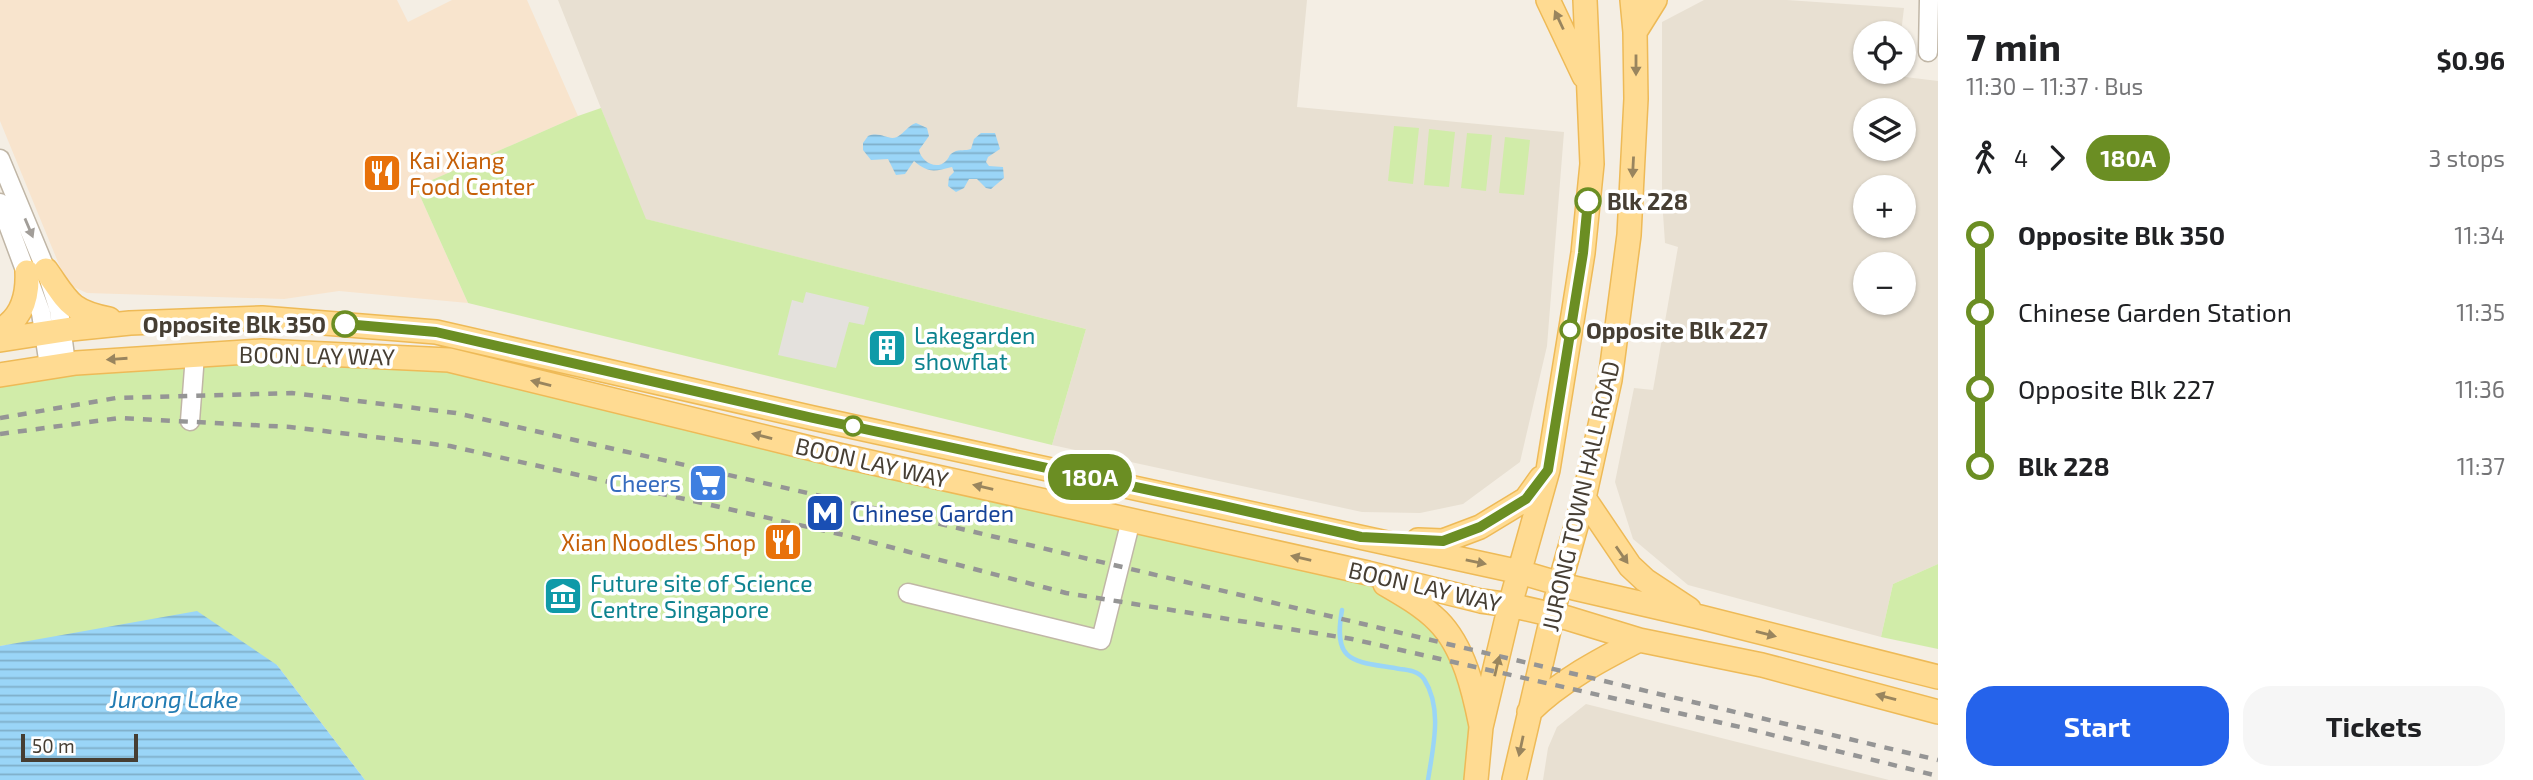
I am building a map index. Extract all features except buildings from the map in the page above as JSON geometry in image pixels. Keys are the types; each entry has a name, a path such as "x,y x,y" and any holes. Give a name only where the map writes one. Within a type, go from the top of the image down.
{"main road":[{"path":"1548,0 1589,85"},
{"name":"JURONG TOWN HALL ROAD","path":"1476,780 1481,727 1510,605 1548,470 1583,253 1592,164 1585,0"},
{"name":"JURONG TOWN HALL ROAD","path":"1514,780 1560,583 1584,498 1610,380 1629,234 1636,99 1636,32 1632,0"},
{"path":"1636,32 1655,0"},
{"path":"0,330 15,319 37,271 71,306 85,314 130,323"},
{"name":"BOON LAY WAY","path":"0,340 130,323 262,318 436,332 800,415 1520,572 1574,588 1938,677"},
{"name":"BOON LAY WAY","path":"0,375 58,365 262,351 449,360 838,455 1553,615 1639,640 1762,665 1938,712"},
{"path":"1361,537 1443,541 1480,527 1526,499 1548,470"},
{"path":"1584,498 1630,566 1644,580 1700,617"},
{"path":"1368,573 1423,608 1441,623 1463,662 1481,727"},
{"path":"1529,712 1549,692 1639,640"}],"street":[{"path":"1928,52 1933,22 1929,0"},
{"path":"0,159 37,271 53,331 58,365"},
{"path":"0,203 37,271"},
{"path":"190,421 195,355"},
{"path":"908,593 1101,640 1131,520"}],"shaded area":[{"path":"0,0 397,0 408,22 452,0 527,0 578,116 416,187 468,303 339,291 284,299 87,293 67,284 0,121"},
{"path":"558,0 1307,0 1297,107 1564,132 1547,346 1520,462 1463,504 1420,513 1362,512 1052,445 1086,329 645,219"},
{"path":"1704,0 1787,0 1904,8 1902,21 1853,21 1853,84 1916,84 1916,78 1938,81 1938,564 1893,584 1881,637 1688,585 1633,539 1615,482 1634,388 1653,390 1678,247 1665,243 1662,199 1662,22"},
{"path":"806,292 869,307 864,325 849,322 836,368 778,355 792,300 803,303"},
{"path":"1586,704 1889,780 1543,780 1548,748 1557,727"}],"green space":[{"path":"601,108 646,219 1086,329 1052,445 468,303 416,187"},
{"path":"1394,126 1419,128 1413,184 1388,181"},
{"path":"1429,129 1455,132 1449,187 1424,185"},
{"path":"1467,133 1492,135 1486,191 1461,188"},
{"path":"1505,137 1530,140 1524,195 1499,193"},
{"path":"449,360 1368,573 1423,608 1463,661 1476,780 365,780 277,665 26,642 0,646 0,375 76,363"},
{"path":"1938,564 1938,649 1881,637 1893,584"}],"water":[{"path":"916,123 927,128 929,136 919,150 920,154 934,165 942,164 956,151 971,149 974,139 981,133 995,133 1000,149 988,157 986,162 989,166 1003,167 1004,178 991,189 977,179 969,179 964,188 956,192 948,186 949,177 954,172 952,167 932,170 914,161 905,174 896,175 888,159 871,160 863,150 863,143 868,136 894,138"},
{"name":"Jurong Lake","path":"197,611 277,665 365,780 0,780 0,646"}],"waterway":[{"path":"1342,610 1341,641 1344,651 1350,657 1371,664 1413,671 1424,679 1430,691 1435,715 1428,780"}],"railway":[{"path":"0,418 116,398 292,393 456,413 856,504 1938,760"},
{"path":"0,434 119,418 290,427 450,446 848,536 1066,593 1352,639 1740,727 1938,776"}],"bus line":[{"name":"180A","path":"345,324 436,332 813,418 1361,537 1443,541 1480,527 1526,499 1548,470 1583,253 1588,201"}],"place":[{"name":"Kai Xiang Food Center","path":"382,173"},
{"name":"Blk 228","path":"1588,201"},
{"name":"Opposite Blk 350","path":"345,324"},
{"name":"Opposite Blk 227","path":"1570,330"},
{"name":"Lakegarden showflat","path":"887,348"},
{"name":"Cheers","path":"708,483"},
{"name":"Chinese Garden","path":"825,513"},
{"name":"Xian Noodles Shop","path":"783,542"},
{"name":"Future site of Science Centre Singapore","path":"563,596"}]}
